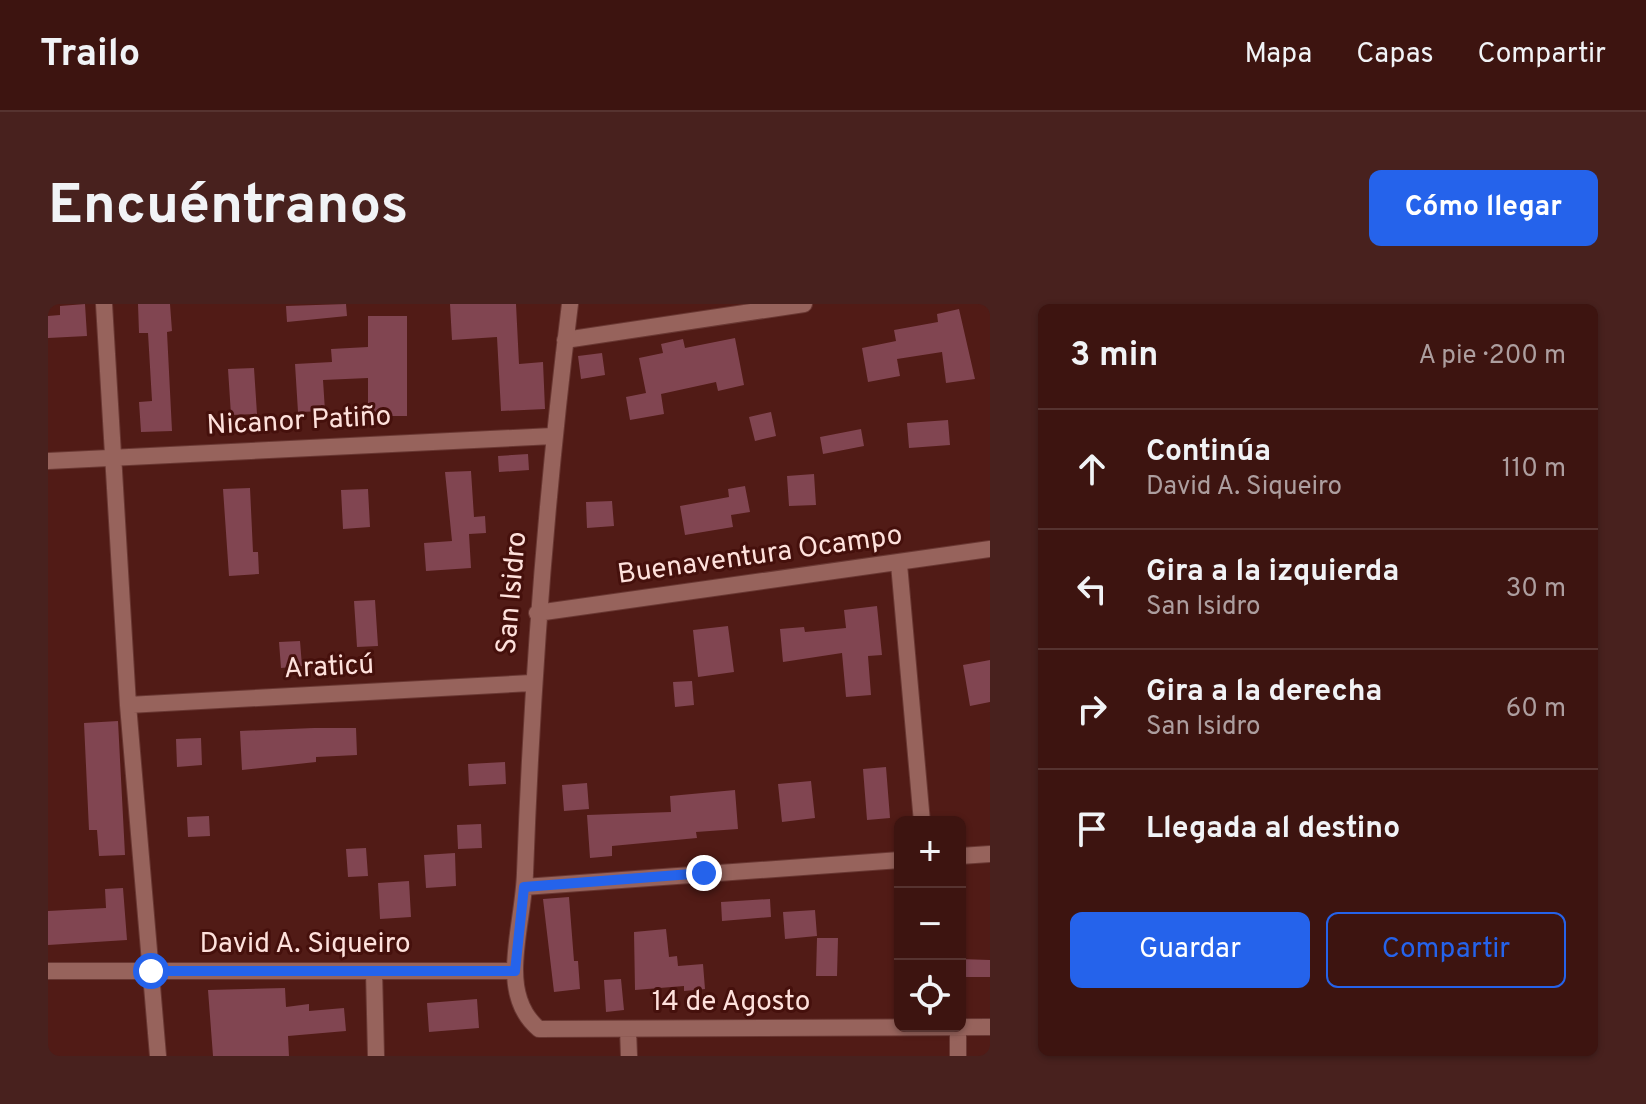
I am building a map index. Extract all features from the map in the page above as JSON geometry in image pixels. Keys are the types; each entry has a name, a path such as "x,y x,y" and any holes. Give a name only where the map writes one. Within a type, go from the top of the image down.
{"street":[{"path":"104,304 128,705 158,1056"},
{"name":"San Isidro","path":"515,971 524,887 531,683 553,436 570,304"},
{"path":"565,340 804,304"},
{"name":"Nicanor Patiño","path":"48,461 553,436"},
{"name":"Buenaventura Ocampo","path":"537,613 990,549"},
{"path":"899,564 921,816"},
{"name":"Araticú","path":"128,705 531,683"},
{"path":"966,856 990,854"},
{"path":"524,887 894,860"},
{"name":"David A. Siqueiro","path":"48,971 515,971"},
{"path":"374,971 376,1056"},
{"name":"14 de Agosto","path":"515,971 525,1017 539,1029 894,1028"},
{"name":"14 de Agosto","path":"966,1028 990,1027"},
{"path":"628,1029 629,1056"},
{"path":"958,1032 958,1056"}],"building":[{"path":"85,304 87,336 48,338 48,316 60,315 60,306"},
{"path":"138,304 170,304 172,331 167,332 172,431 141,432 139,402 152,401 148,333 139,333"},
{"path":"346,304 347,316 287,322 286,306"},
{"path":"450,304 516,304 519,364 543,362 545,409 501,411 497,337 452,340"},
{"path":"959,309 975,379 946,383 942,352 897,359 900,376 868,382 862,348 896,341 894,330 938,322 937,314"},
{"path":"368,316 407,316 407,416 368,416 368,378 323,380 325,411 298,412 295,364 332,362 331,349 368,347"},
{"path":"735,338 744,385 718,391 716,382 661,394 664,414 630,420 626,397 646,393 639,358 663,353 661,344 683,339 685,348"},
{"path":"602,353 605,375 581,379 578,356"},
{"path":"254,368 257,414 231,415 228,369"},
{"path":"771,412 776,436 755,441 749,417"},
{"path":"948,420 950,445 909,448 907,423"},
{"path":"861,429 864,446 823,454 820,437"},
{"path":"528,454 529,470 499,472 498,456"},
{"path":"471,471 474,517 485,516 486,533 469,534 471,568 426,571 424,543 452,541 445,472"},
{"path":"814,474 816,505 789,506 787,476"},
{"path":"745,486 750,512 731,515 733,527 685,535 680,506 729,497 728,489"},
{"path":"250,488 253,552 258,552 259,574 229,576 223,489"},
{"path":"368,489 370,527 343,529 341,490"},
{"path":"612,501 614,526 587,528 586,502"},
{"path":"375,600 378,646 357,647 354,601"},
{"path":"877,606 882,655 868,656 871,695 846,697 842,653 783,662 780,629 804,627 805,632 846,628 844,610"},
{"path":"728,626 734,672 698,677 693,630"},
{"path":"300,641 302,666 281,668 279,642"},
{"path":"990,660 990,702 970,706 963,665"},
{"path":"692,681 694,705 675,707 673,682"},
{"path":"118,721 125,855 99,856 97,830 89,830 84,723"},
{"path":"356,728 357,755 316,757 316,762 242,770 240,731"},
{"path":"201,738 202,765 177,767 176,739"},
{"path":"505,762 506,784 469,786 468,764"},
{"path":"886,767 890,818 867,820 863,769"},
{"path":"811,781 815,818 782,822 778,784"},
{"path":"587,783 589,809 564,811 562,785"},
{"path":"735,790 738,829 696,832 697,838 612,846 612,856 590,858 587,815 671,812 670,796"},
{"path":"209,816 210,836 188,837 187,817"},
{"path":"481,824 482,848 458,849 457,825"},
{"path":"366,848 368,876 348,877 346,849"},
{"path":"455,853 456,886 426,888 424,855"},
{"path":"409,881 411,917 380,919 378,883"},
{"path":"123,888 127,940 48,945 48,911 106,908 105,889"},
{"path":"569,897 574,961 578,961 580,989 554,992 543,899"},
{"path":"770,899 771,917 722,921 721,902"},
{"path":"815,910 817,936 785,939 783,912"},
{"path":"666,929 669,957 677,956 678,966 703,964 705,989 684,991 684,986 635,990 634,932"},
{"path":"817,938 838,938 837,976 816,976"},
{"path":"966,959 990,960 990,977 966,977"},
{"path":"621,979 624,1010 606,1012 604,980"},
{"path":"285,988 286,1007 309,1004 309,1011 344,1008 346,1031 288,1036 289,1056 213,1056 208,990"},
{"path":"477,999 479,1028 429,1032 427,1003"}],"route":[{"path":"151,971 515,971 524,887 704,873"}]}
